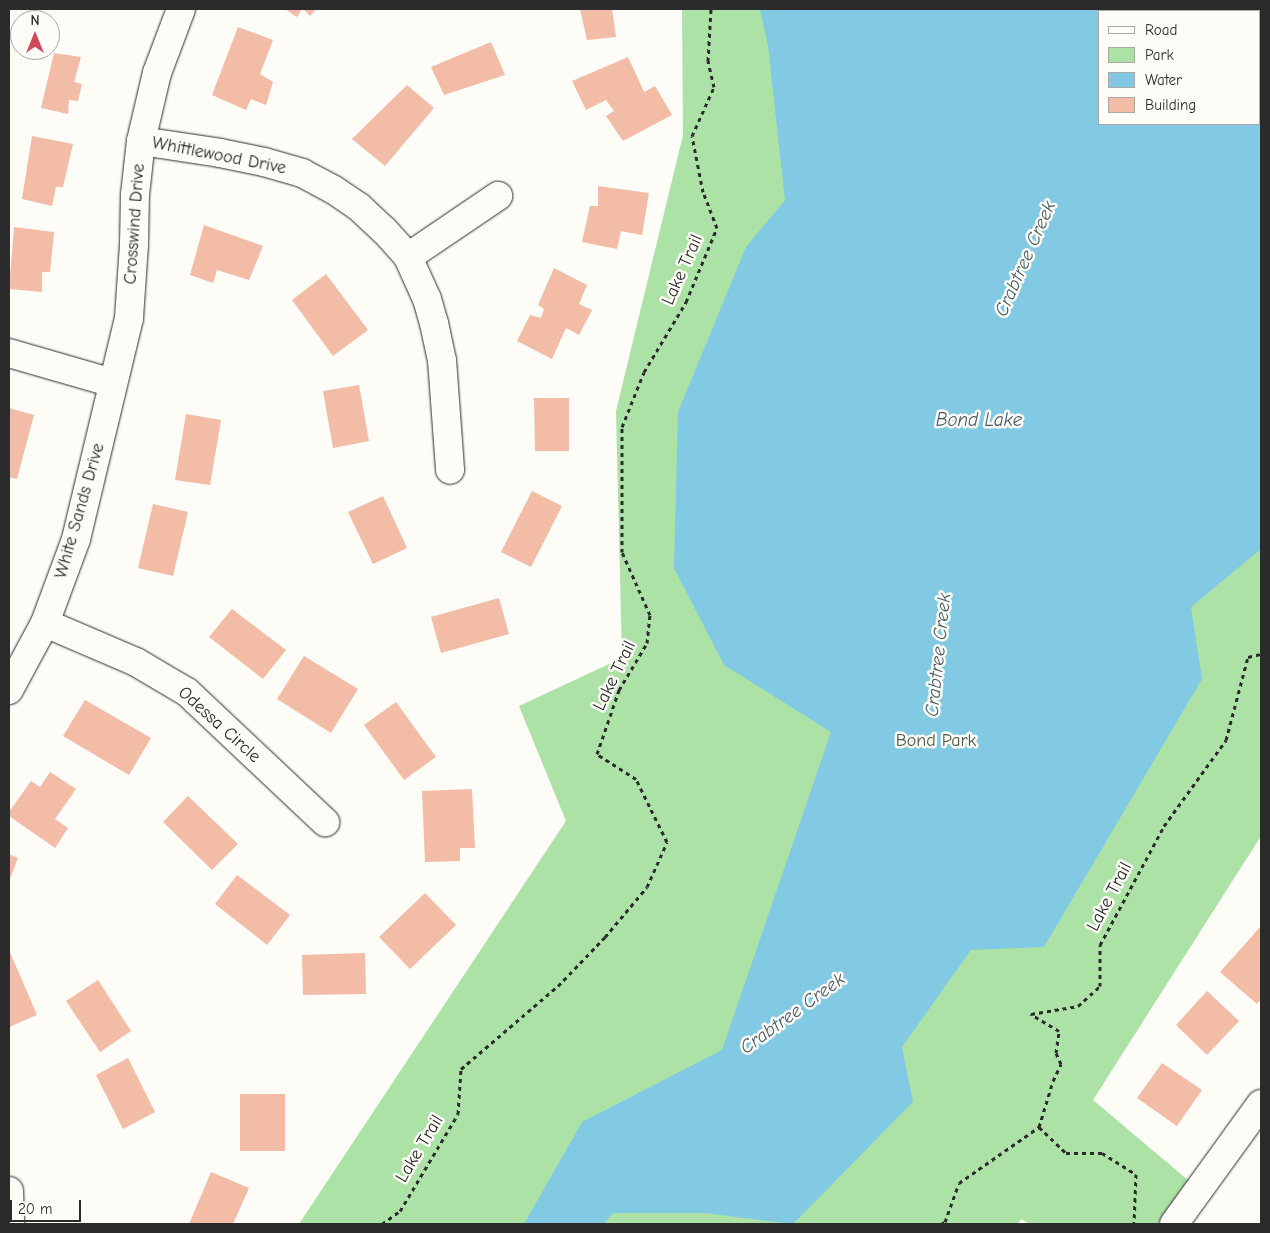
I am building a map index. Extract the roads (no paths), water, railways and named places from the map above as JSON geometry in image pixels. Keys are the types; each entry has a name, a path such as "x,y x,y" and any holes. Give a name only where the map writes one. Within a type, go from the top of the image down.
{"street":[{"name":"Crosswind Drive","path":"113,383 129,318 135,195 141,141 157,73 181,9"},
{"name":"Whittlewood Drive","path":"141,141 220,152 302,173 334,190 359,207 384,230 408,257 427,299 439,342 450,470"},
{"path":"408,257 498,196"},
{"path":"9,353 113,383"},
{"name":"White Sands Drive","path":"9,690 45,623 76,539 113,383"},
{"name":"Odessa Circle","path":"45,623 136,662 188,692 324,822"},
{"path":"1174,1224 1261,1104"},
{"path":"9,1191 10,1224"}],"water":[{"name":"Bond Lake","path":"760,9 1261,9 1261,549 1191,607 1202,679 1044,947 971,950 902,1047 913,1102 793,1224 704,1213 613,1213 604,1224 524,1224 582,1122 722,1050 831,732 724,665 674,568 678,412 746,247 785,200 768,46"}],"water label":[{"name":"Crabtree Creek","path":"1026,259"},
{"name":"Crabtree Creek","path":"939,655"},
{"name":"Crabtree Creek","path":"793,1014"}],"park label":[{"name":"Bond Park","path":"936,741"}]}
